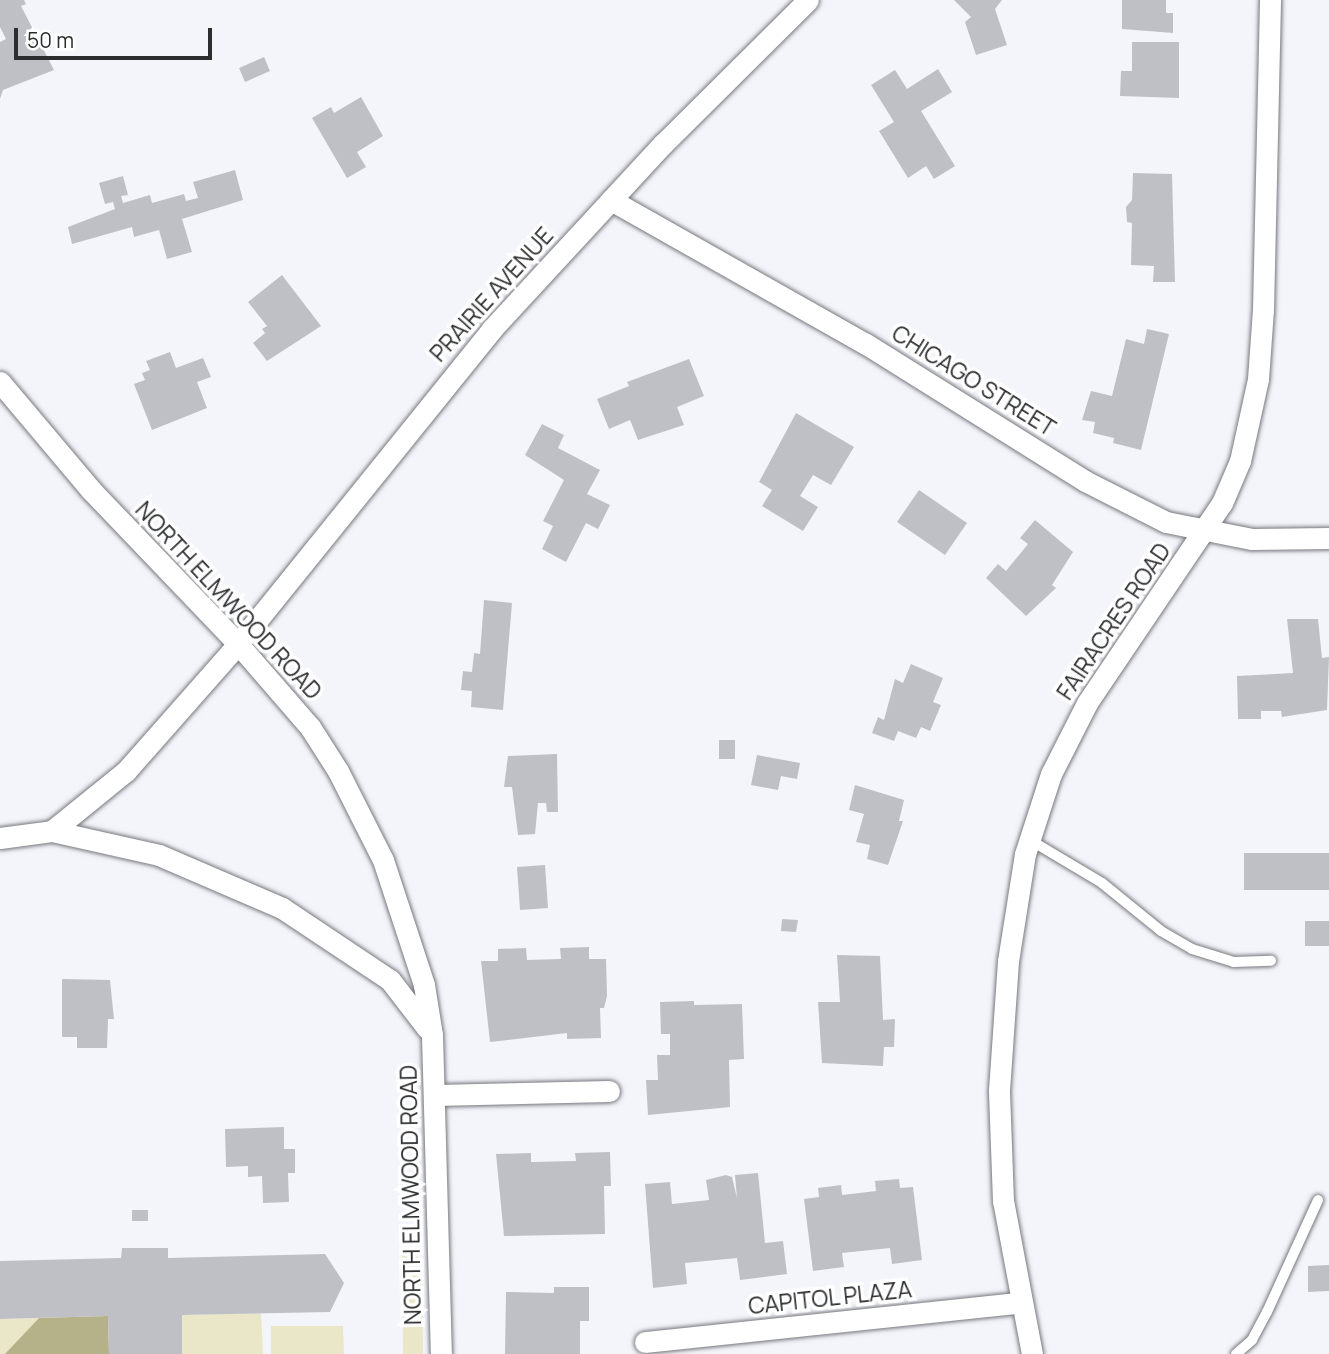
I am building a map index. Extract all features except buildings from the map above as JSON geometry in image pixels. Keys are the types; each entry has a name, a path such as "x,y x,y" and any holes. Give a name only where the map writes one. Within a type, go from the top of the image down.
{"street":[{"name":"PRAIRIE AVENUE","path":"52,831 126,771 238,645 492,329 611,200 808,0"},
{"name":"FAIRACRES ROAD","path":"1032,1354 1019,1303 1003,1201 999,1090 1008,961 1030,840 1051,774 1087,703 1204,531 1240,461 1258,379 1270,0"},
{"name":"CHICAGO STREET","path":"611,200 866,344 1085,481 1166,522 1252,540 1329,538"},
{"name":"NORTH ELMWOOD ROAD","path":"0,382 91,489 238,645 310,727 361,813 396,894 424,985 432,1035 441,1354"},
{"name":"NORTH ELMWOOD ROAD","path":"52,831 159,855 282,908 390,980 432,1035"},
{"path":"0,838 52,831"},
{"path":"435,1095 609,1091"},
{"name":"CAPITOL PLAZA","path":"645,1342 1019,1303"}],"lane":[{"path":"1030,840 1102,883 1161,931 1192,949 1234,962 1271,961"},
{"path":"1236,1354 1252,1340 1267,1312 1318,1200"}],"shaded area":[{"path":"415,1253 422,1263 423,1354 403,1354 402,1255"},
{"path":"261,1313 263,1354 182,1354 182,1315"},
{"path":"108,1316 109,1354 0,1354 0,1319"},
{"path":"108,1316 109,1354 5,1354 39,1318"},
{"path":"271,1326 343,1326 344,1354 271,1354"}]}
